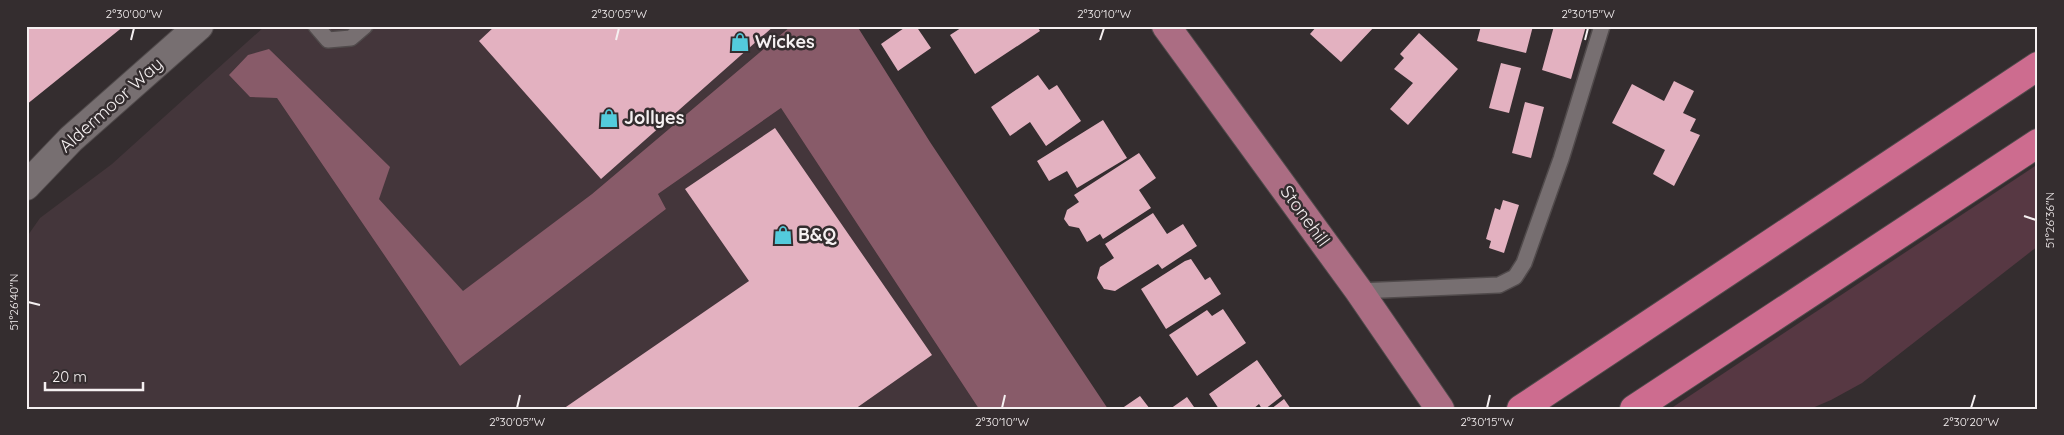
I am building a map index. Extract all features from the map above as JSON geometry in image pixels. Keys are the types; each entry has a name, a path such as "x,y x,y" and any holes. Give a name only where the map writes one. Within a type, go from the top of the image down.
{"highway":[{"path":"1521,409 2038,66"},
{"path":"1634,409 2038,143"}],"main road":[{"name":"Stonehill","path":"1166,26 1359,291 1435,400"}],"street":[{"name":"Aldermoor Way","path":"26,186 71,138 198,26"}],"lane":[{"path":"316,26 328,40 351,38 365,26"},
{"path":"1359,291 1499,285 1515,277 1524,263 1561,159 1602,26"}],"shaded area":[{"path":"265,26 791,26 592,194 463,292 379,199 269,49 250,97 277,98 460,366 666,209 658,194 781,108 979,409 26,409 26,238 40,218 112,164"},
{"path":"791,26 857,26 930,142 1108,409 979,409 781,108 658,194 666,209 460,366 277,98 250,97 229,75 248,55 269,49 390,167 379,199 463,291 592,194"},
{"path":"2038,164 2038,246 1862,383 1810,409 1670,409"}],"building":[{"path":"26,26 124,26 26,105"},
{"name":"Jollyes","path":"495,26 774,26 601,179 479,41"},
{"path":"907,26 916,26 931,48 898,71 881,44"},
{"path":"964,26 1037,26 1040,31 975,74 950,35"},
{"path":"1317,26 1375,26 1341,62 1310,34"},
{"path":"1481,26 1533,26 1526,53 1477,41"},
{"path":"1554,26 1586,26 1571,79 1542,70"},
{"path":"1419,33 1458,69 1408,125 1390,109 1413,83 1394,69 1404,58 1400,54"},
{"path":"1501,63 1521,68 1509,113 1489,108"},
{"path":"1038,75 1049,90 1057,85 1081,121 1046,146 1030,122 1010,136 991,107"},
{"path":"1674,81 1694,91 1683,113 1696,119 1690,131 1700,135 1674,186 1653,174 1665,150 1612,123 1632,84 1664,101"},
{"path":"1525,102 1544,107 1531,158 1512,153"},
{"path":"1103,120 1127,158 1077,188 1067,171 1049,181 1037,161"},
{"name":"B&Q","path":"775,128 932,355 855,409 563,409 749,281 685,189"},
{"path":"1139,153 1156,178 1139,190 1151,208 1103,239 1100,234 1087,242 1079,228 1069,226 1064,219 1067,210 1079,202 1074,195"},
{"path":"1503,200 1519,205 1504,253 1489,248 1491,241 1486,239 1495,208 1500,210"},
{"path":"1153,213 1167,234 1183,224 1197,246 1162,269 1158,264 1115,291 1104,289 1097,278 1100,267 1114,258 1105,244"},
{"path":"1191,259 1205,280 1210,277 1221,294 1166,329 1141,289"},
{"path":"1223,309 1246,343 1197,376 1169,335 1207,310 1212,316"},
{"path":"1257,360 1282,396 1265,409 1262,409 1259,404 1253,409 1219,409 1209,394"},
{"path":"1140,396 1150,409 1121,409"},
{"path":"1187,397 1194,407 1192,409 1170,409"},
{"path":"1284,399 1291,409 1271,409"}],"place":[{"name":"Wickes","path":"740,42"},
{"name":"Jollyes","path":"609,118"},
{"name":"B&Q","path":"783,235"}]}
